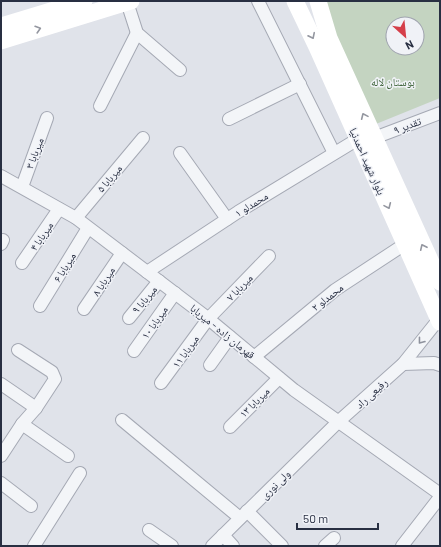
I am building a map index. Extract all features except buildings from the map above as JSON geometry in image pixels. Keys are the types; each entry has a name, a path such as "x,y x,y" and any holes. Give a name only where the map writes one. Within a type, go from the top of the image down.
{"main road":[{"path":"1,26 84,1"},
{"name":"بلوار شهید احمدنیا","path":"295,1 317,47 366,138 440,282"},
{"name":"بلوار شهید احمدنیا","path":"318,1 329,38 405,244 439,321"},
{"path":"1,41 129,2"}],"street":[{"path":"258,1 334,153"},
{"path":"129,2 136,33 180,70"},
{"path":"100,106 136,33"},
{"path":"228,119 300,84"},
{"name":"۹ تقدیر","path":"366,138 440,113"},
{"name":"میربابا ۳","path":"22,187 48,118"},
{"name":"میربابا ۵","path":"76,218 143,138"},
{"name":"محمدلو ۱","path":"147,272 227,219 334,153 366,138"},
{"path":"180,153 227,219"},
{"name":"قهرمان زاده - میربابا","path":"1,176 76,218 208,319 279,378 338,422 440,494"},
{"name":"میربابا ۴","path":"22,263 59,209"},
{"name":"میربابا ۶","path":"40,306 88,228"},
{"name":"محمدلو ۲","path":"254,356 335,290 405,244"},
{"name":"میربابا ۸","path":"84,309 122,253"},
{"name":"میربابا ۷","path":"208,319 269,256"},
{"name":"میربابا ۹","path":"129,318 159,281"},
{"name":"میربابا ۱۰","path":"134,351 175,293"},
{"name":"میربابا ۱۱","path":"161,383 208,319"},
{"name":"رفیعی راد","path":"338,422 403,364 439,321"},
{"path":"210,365 230,337"},
{"path":"1,456 5,439 22,424 36,408 55,379 52,372 18,350"},
{"path":"403,364 434,363 440,365"},
{"name":"میربابا ۱۳","path":"230,427 279,378"},
{"path":"1,384 36,408"},
{"path":"122,420 282,546"},
{"name":"ولی نوری","path":"212,546 338,422"},
{"path":"22,424 68,456"},
{"path":"34,546 80,473"},
{"path":"1,483 32,506"},
{"path":"402,546 440,497"},
{"path":"149,530 172,546"},
{"path":"223,535 233,546"}],"green space":[{"name":"بوستان لاله","path":"323,1 440,1 440,98 376,124 326,14"}]}
